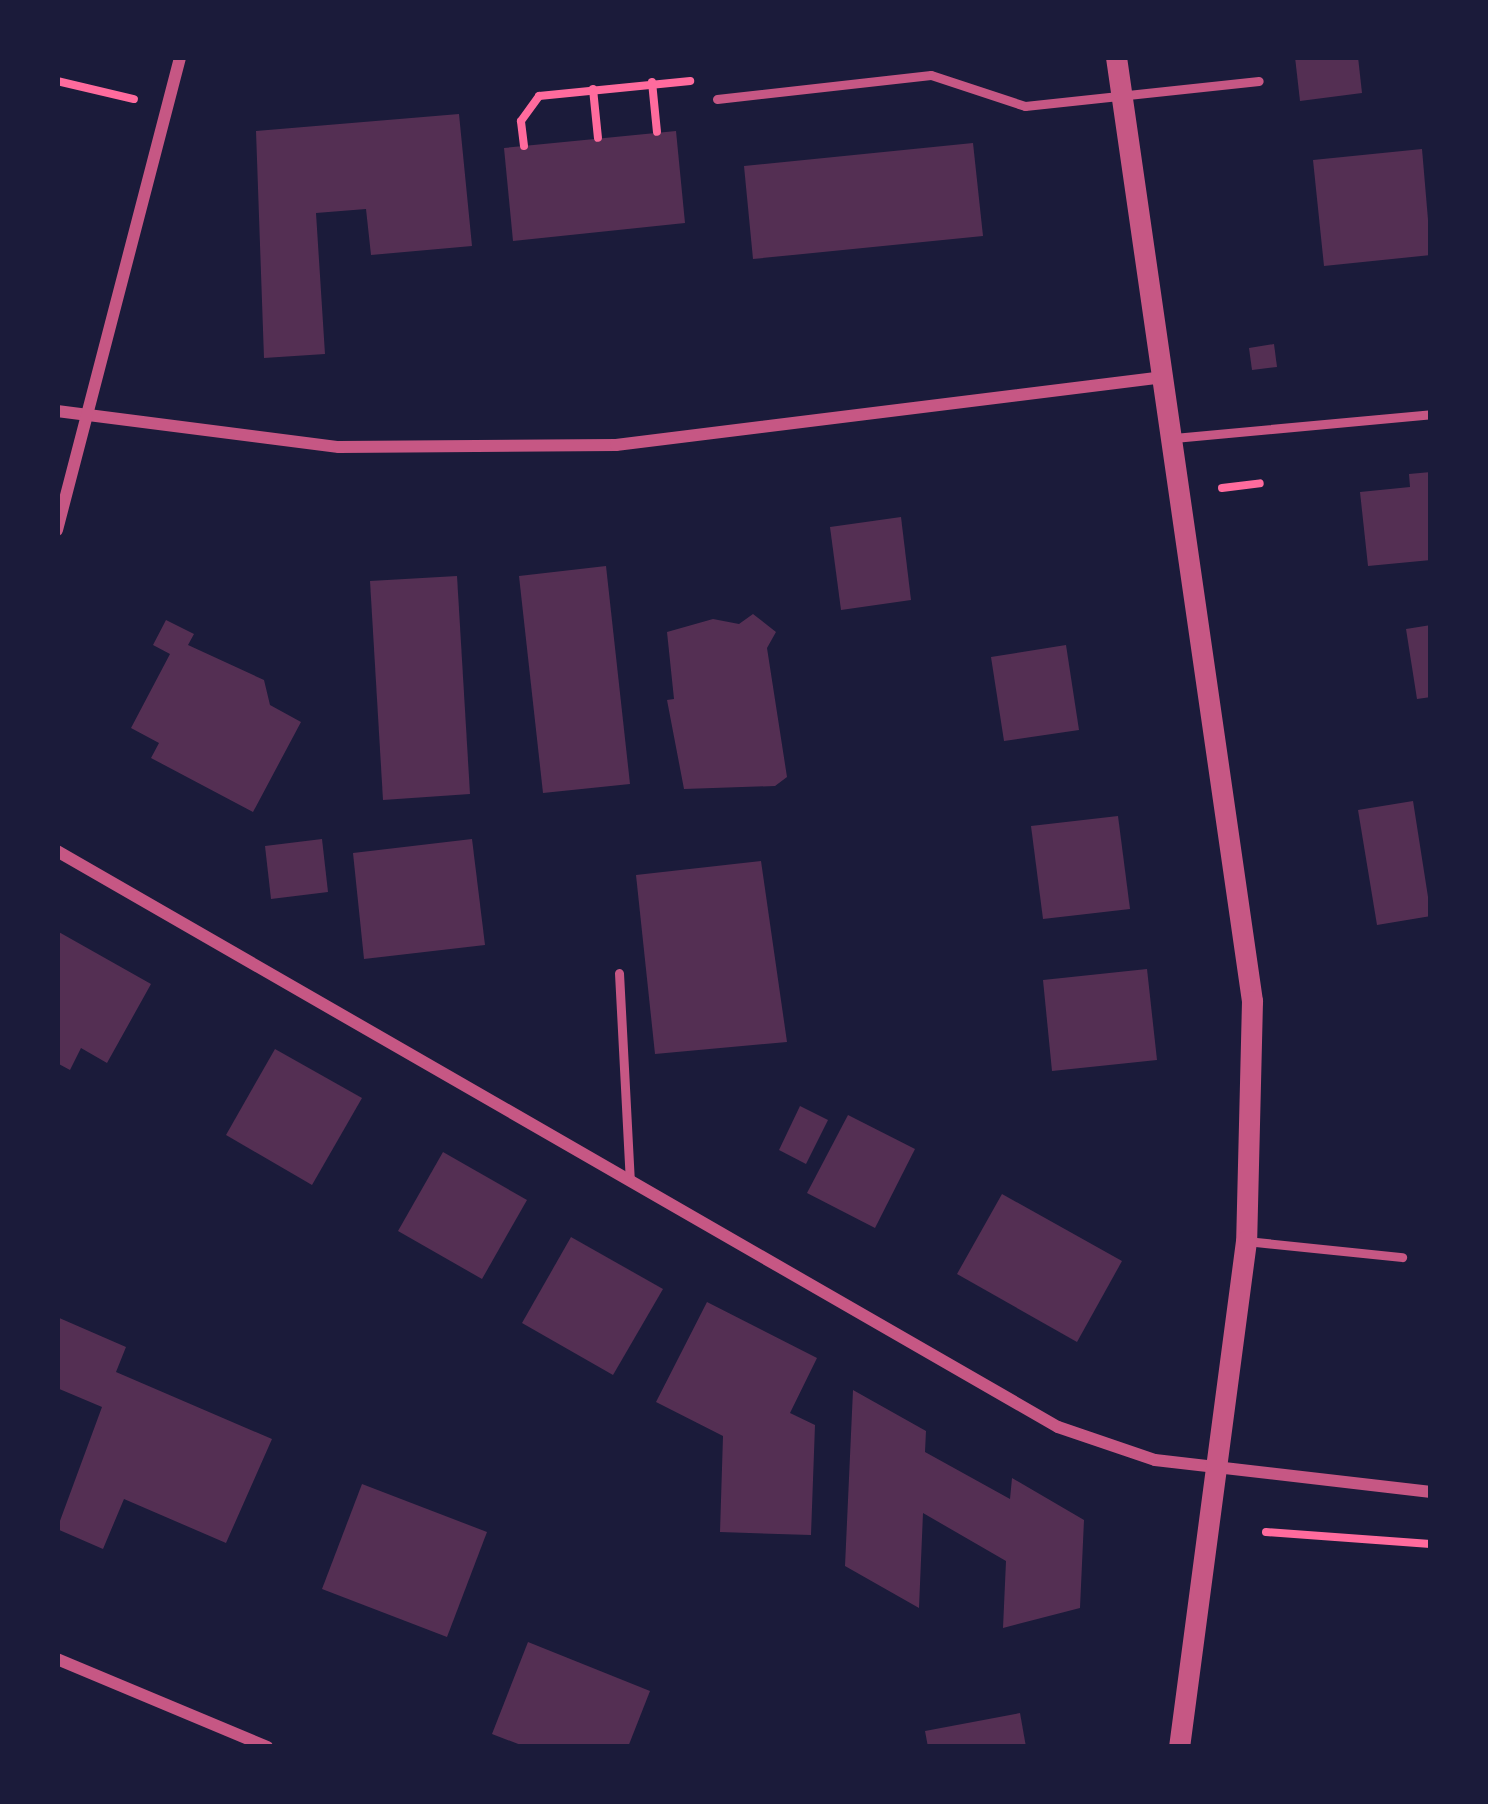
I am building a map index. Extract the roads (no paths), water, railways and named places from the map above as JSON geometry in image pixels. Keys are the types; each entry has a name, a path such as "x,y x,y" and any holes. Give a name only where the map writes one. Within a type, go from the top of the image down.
{"street":[{"path":"57,530 180,57"},
{"path":"1116,57 1252,1001 1246,1241 1178,1747"},
{"path":"57,411 338,447 616,445 1164,377"},
{"path":"57,851 1058,1427 1123,1452 1431,1492"},
{"path":"57,1659 267,1747"}],"lane":[{"path":"717,99 931,75 1025,106 1259,82"},
{"path":"1172,438 1431,414"},
{"path":"620,973 630,1181"},
{"path":"1246,1241 1402,1257"}]}
